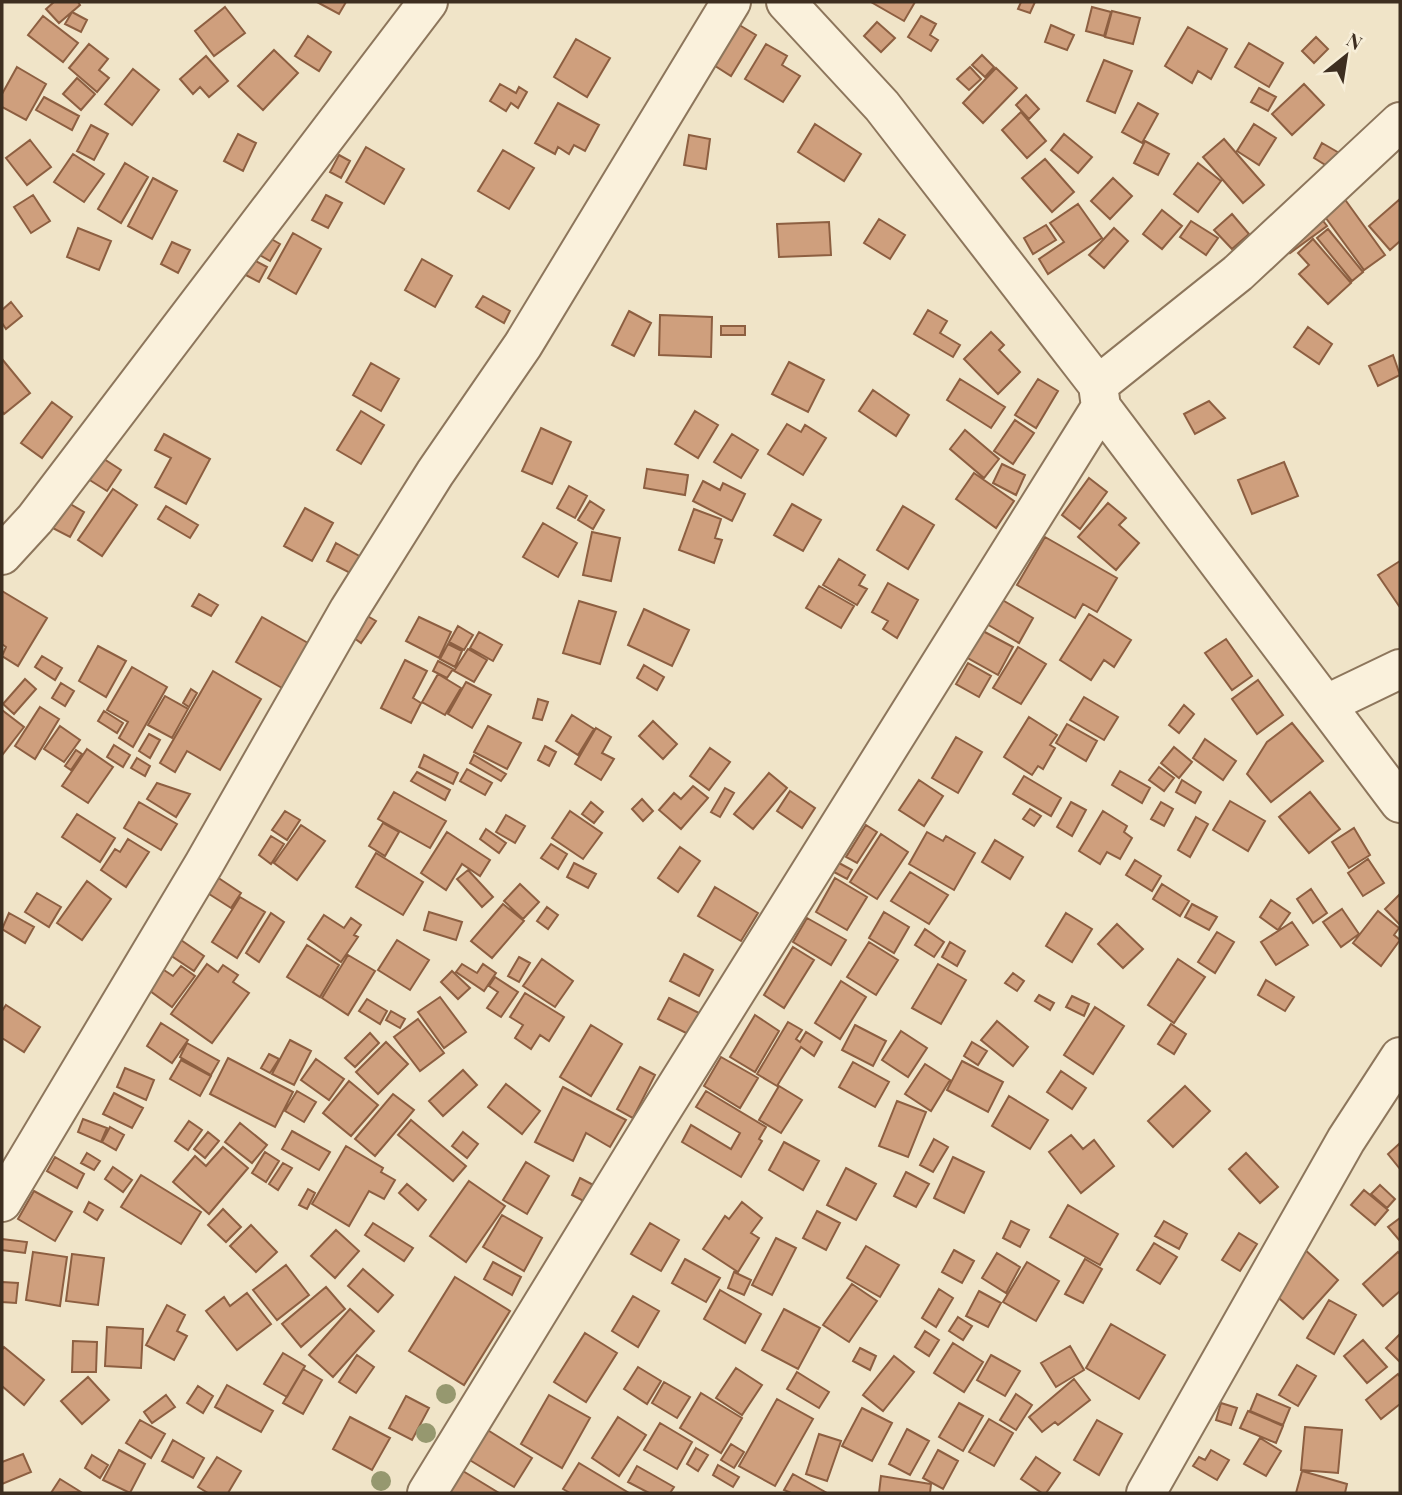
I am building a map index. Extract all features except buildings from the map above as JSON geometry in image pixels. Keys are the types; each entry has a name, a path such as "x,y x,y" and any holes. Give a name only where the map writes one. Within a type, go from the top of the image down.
{"street":[{"path":"2,555 35,519 428,2"},
{"path":"2,1202 204,864 349,610 435,473 523,345 731,2"},
{"path":"786,2 882,106 1400,803"},
{"path":"427,1493 1100,396 1238,273 1400,122"},
{"path":"1327,704 1400,669"},
{"path":"1146,1493 1346,1140 1400,1057"}]}
